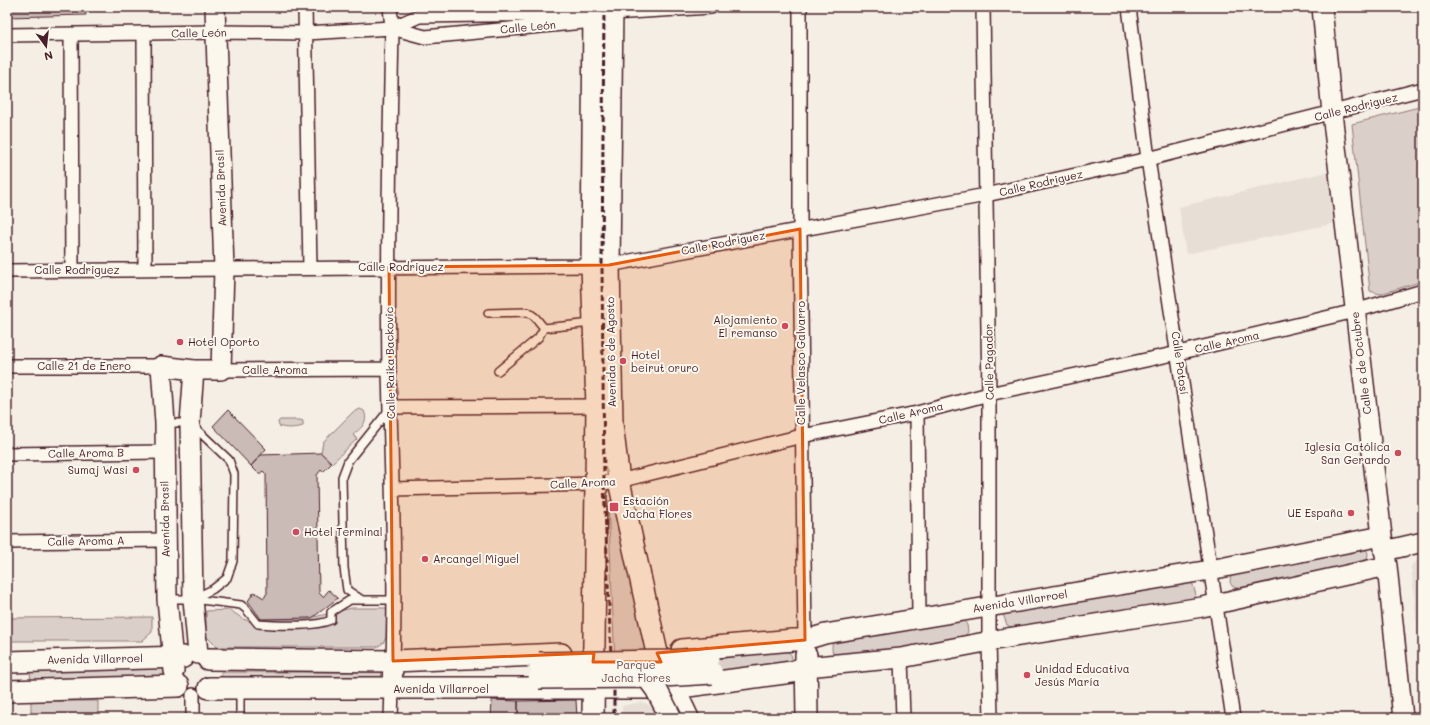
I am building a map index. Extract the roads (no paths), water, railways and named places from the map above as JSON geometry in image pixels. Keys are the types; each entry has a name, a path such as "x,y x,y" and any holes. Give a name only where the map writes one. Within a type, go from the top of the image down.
{"main road":[{"name":"Avenida Brasil","path":"215,7 224,269 221,370"},
{"name":"Calle 6 de Octubre","path":"1322,7 1332,113 1403,718"},
{"name":"Avenida 6 de Agosto","path":"602,12 600,265 612,424 619,481 662,679"},
{"name":"Avenida 6 de Agosto","path":"593,718 597,406 594,323 600,265"},
{"name":"Avenida Brasil","path":"161,366 165,423 165,540 167,599 189,671"},
{"name":"Calle Aroma","path":"161,366 194,370 221,370"},
{"path":"189,671 193,599 190,423 194,370"},
{"path":"393,661 426,665 662,679 792,672 806,667 901,658 1215,604 1384,551 1423,542"},
{"name":"Avenida Villarroel","path":"657,653 805,640 825,634 1210,570 1384,551"},
{"path":"671,718 656,689 662,679 788,647 805,640"},
{"name":"Calle Velasco Galvarro","path":"805,640 807,718"},
{"name":"Avenida Villarroel","path":"7,691 189,671 594,653"},
{"name":"Calle Raika Backovic","path":"392,689 393,661"},
{"path":"392,689 422,679 669,661 710,666 793,664 806,667"},
{"name":"Avenida Villarroel","path":"7,662 189,671 240,688 645,688 661,682 665,678 662,679"},
{"path":"662,679 688,718"}],"street":[{"path":"305,7 310,268"},
{"name":"Calle Raika Backovic","path":"390,7 392,28 389,267 395,600 393,661"},
{"name":"Calle León","path":"392,28 419,16 602,12 711,7"},
{"name":"Calle Velasco Galvarro","path":"800,7 800,229 805,640"},
{"name":"Calle Pagador","path":"983,7 990,394 989,642 991,718"},
{"name":"Calle Potosí","path":"1129,7 1148,159 1233,718"},
{"name":"Calle León","path":"7,35 216,32 306,33 392,28 425,37 602,12"},
{"path":"144,33 145,270"},
{"path":"71,35 72,270"},
{"name":"Calle Rodriguez","path":"7,271 600,265 986,195 1148,159 1423,89"},
{"name":"Calle Aroma","path":"393,489 596,484 619,481 802,436 917,413 990,394 1178,353 1355,311 1423,290"},
{"name":"Calle 21 de Enero","path":"7,366 161,366"},
{"name":"Calle Aroma","path":"221,370 390,369"},
{"path":"391,407 597,406"},
{"path":"917,413 919,618"},
{"name":"Calle Aroma B","path":"7,454 165,452"},
{"name":"Calle Aroma A","path":"7,542 165,540"},
{"path":"901,658 903,718"},
{"path":"189,671 193,718"},
{"name":"Calle Raika Backovic","path":"391,718 392,689"}],"lane":[{"path":"488,313 528,312 535,317 544,328"},
{"path":"544,328 594,323"},
{"path":"498,371 538,338 544,328"},
{"path":"362,600 347,590 344,568 342,477 348,460 391,407"},
{"path":"165,423 190,423 228,460 234,474 233,561 226,578 213,589 193,599"},
{"path":"167,599 193,599 241,605 258,624 277,625 306,624 331,620 331,612 350,600 395,600"},
{"path":"240,688 240,718"}],"railway":[{"path":"604,7 602,265 604,483 611,656 614,688 614,718"}],"place":[{"name":"Alojamiento El remanso","path":"785,326"},
{"name":"Hotel Oporto","path":"180,342"},
{"name":"Hotel beirut oruro","path":"623,361"},
{"name":"Iglesia Católica San Gerardo","path":"1398,453"},
{"name":"Sumaj Wasi","path":"136,470"},
{"name":"Estación Jacha Flores","path":"614,507"},
{"name":"UE España","path":"1351,513"},
{"name":"Hotel Terminal","path":"296,532"},
{"name":"Arcangel Miguel","path":"425,559"},
{"name":"Unidad Educativa Jesús María","path":"1027,675"}],"park label":[{"name":"Parque Jacha Flores","path":"636,671"}]}
